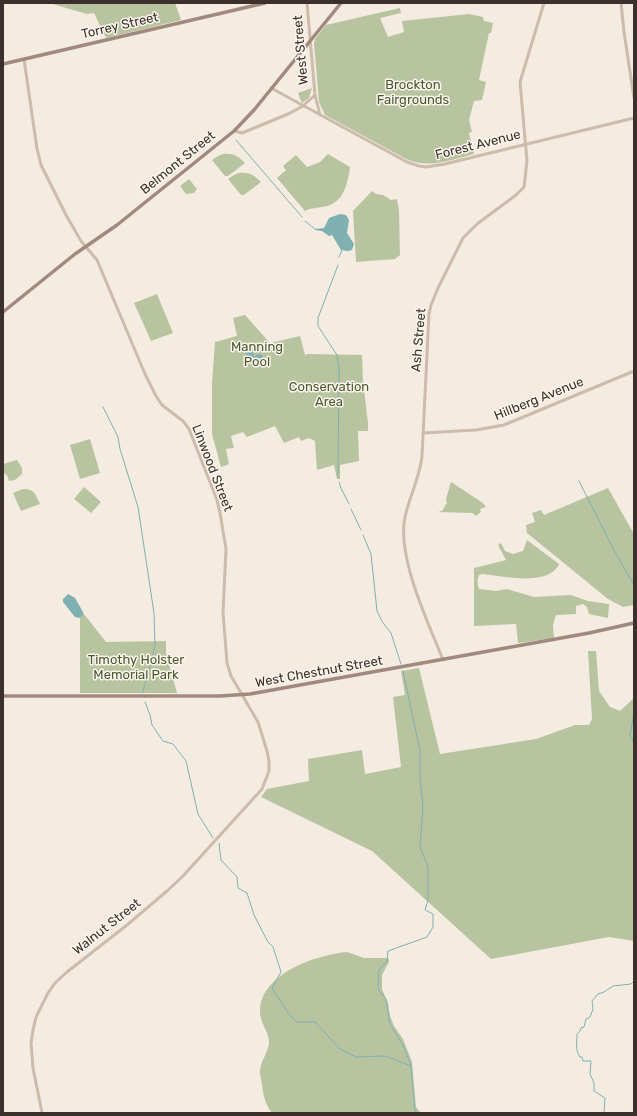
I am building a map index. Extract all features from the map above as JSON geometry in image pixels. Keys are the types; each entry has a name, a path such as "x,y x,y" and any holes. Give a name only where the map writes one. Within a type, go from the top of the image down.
{"main road":[{"name":"Torrey Street","path":"3,64 265,3"},
{"name":"Belmont Street","path":"3,312 86,246 117,225 234,131 341,3"},
{"name":"West Chestnut Street","path":"3,696 243,695 602,631 634,623"}],"street":[{"name":"West Street","path":"307,3 315,95 320,115"},
{"name":"Ash Street","path":"443,660 414,585 404,542 405,518 410,496 420,468 424,432 428,319 431,305 463,238 477,224 523,189 526,169 526,144 520,82 544,3"},
{"path":"621,3 634,98"},
{"name":"Linwood Street","path":"24,59 38,156 58,201 81,241 99,265 145,374 158,399 164,407 181,419 189,429 217,500 226,546 223,612 227,663 231,676 258,722 268,751 269,768 264,786"},
{"name":"Forest Avenue","path":"271,88 394,156 419,166 432,167 634,118"},
{"name":"West Street","path":"234,131 242,133 288,114 303,106 315,95"},
{"name":"Hillberg Avenue","path":"424,432 476,430 504,425 634,371"},
{"name":"Walnut Street","path":"42,1113 33,1068 31,1044 36,1017 48,993 55,983 67,972 134,920 183,876 264,786"}],"green space":[{"path":"49,3 175,3 181,20 106,38 94,13 87,14"},
{"name":"Brockton Fairgrounds","path":"400,8 401,13 380,18 388,37 404,32 402,21 469,14 483,17 484,21 493,23 491,33 489,33 479,80 486,82 482,100 474,101 469,120 472,132 469,133 474,154 448,161 432,163 415,162 406,159 325,115 319,102 314,43 315,39 326,25"},
{"path":"312,88 309,98 302,103 298,93"},
{"path":"223,154 230,154 240,158 245,163 228,176 225,176 212,160"},
{"path":"328,154 350,167 345,189 339,198 330,205 305,211 277,178 286,170 283,166 296,155 307,167 320,162"},
{"path":"239,173 251,174 261,182 244,195 241,195 228,179"},
{"path":"189,179 197,189 194,193 186,194 180,186"},
{"path":"372,191 391,200 397,199 399,211 400,255 395,259 356,262 353,211"},
{"path":"157,294 173,333 151,341 134,303"},
{"path":"245,315 270,343 300,336 305,355 362,355 368,431 358,431 359,461 340,465 340,479 337,479 334,465 317,470 315,441 309,438 301,441 299,437 284,443 275,426 247,437 243,432 231,436 234,448 226,449 229,464 221,467 212,434 212,383 215,342 237,336 233,318"},
{"path":"90,439 100,473 80,479 70,445"},
{"path":"17,460 22,468 22,474 15,480 9,481 7,475 3,473 3,464"},
{"path":"451,482 483,503 486,507 480,509 481,512 476,516 472,513 438,512 442,511 447,503 446,499"},
{"path":"84,487 101,502 91,513 74,499"},
{"path":"608,488 634,534 633,605 623,607 608,599 527,533 526,525 535,522 532,513 541,510 544,515"},
{"path":"23,489 32,491 36,495 40,504 21,511 13,493"},
{"path":"527,540 559,564 554,571 546,576 536,578 513,578 482,574 479,575 478,579 479,589 496,591 507,589 534,597 571,595 588,601 609,604 608,618 589,614 587,607 583,604 576,606 576,614 556,615 553,625 554,638 518,643 516,624 474,626 474,568 506,560 498,545 501,543 505,551 513,554 523,551"},
{"name":"Timothy Holster Memorial Park","path":"80,609 106,642 166,641 166,653 177,693 80,693"},
{"path":"588,651 596,651 599,691 610,707 620,711 634,698 634,941 609,937 491,959 372,851 261,797 267,789 309,781 308,759 362,750 365,774 401,767 393,697 405,695 401,671 419,668 440,754 536,739 575,725 589,725 592,719"},
{"path":"347,952 364,958 389,959 389,962 382,975 382,989 388,1003 390,1016 394,1026 403,1039 412,1062 416,1107 421,1113 272,1113 263,1093 260,1072 269,1044 268,1035 260,1015 263,997 270,986 280,976 293,968 321,957"}],"water":[{"path":"340,214 346,215 349,220 347,233 354,244 352,250 341,250 332,235 329,236 322,231 315,230 324,228 329,218"},
{"path":"248,348 249,352 253,351 254,358 254,356 260,354 263,356 262,359 254,361 250,359 252,356 247,357 245,349"},
{"path":"68,594 75,598 83,612 83,615 79,618 75,617 63,602 63,599"}],"waterway":[{"path":"236,140 302,217"},
{"path":"305,221 315,229"},
{"path":"339,257 342,250"},
{"path":"338,265 318,318 318,326 337,355 339,370 338,477"},
{"path":"103,407 118,437 120,449 138,507 154,613 155,646 143,692"},
{"path":"579,481 616,554 634,585"},
{"path":"339,482 349,504"},
{"path":"351,509 361,530"},
{"path":"363,535 371,554 377,611 383,623 391,633 401,664"},
{"path":"403,671 420,751 420,777 423,807 420,847 428,867 428,900 425,910 433,914 433,927 427,937 388,951 387,961 379,970 378,989 386,999 390,1024 403,1045 411,1066 415,1111 418,1113"},
{"path":"145,702 152,725 163,741 173,744 186,761 198,814 213,838"},
{"path":"634,713 630,736 634,742"},
{"path":"219,843 221,860 237,877 238,888 247,893 254,915 268,942 273,947 281,972 272,988 291,1017 297,1022 315,1022 340,1049 356,1057 385,1056 411,1066"},
{"path":"604,1113 605,1098 594,1091 594,1083 590,1074 591,1061 583,1061 582,1057 580,1057 577,1052 577,1034 581,1028 584,1027 586,1019 590,1017 593,1009 592,1001 598,994 613,986 631,984 634,981"}],"park label":[{"name":"Manning Pool","path":"257,354"},
{"name":"Conservation Area","path":"329,394"}]}
